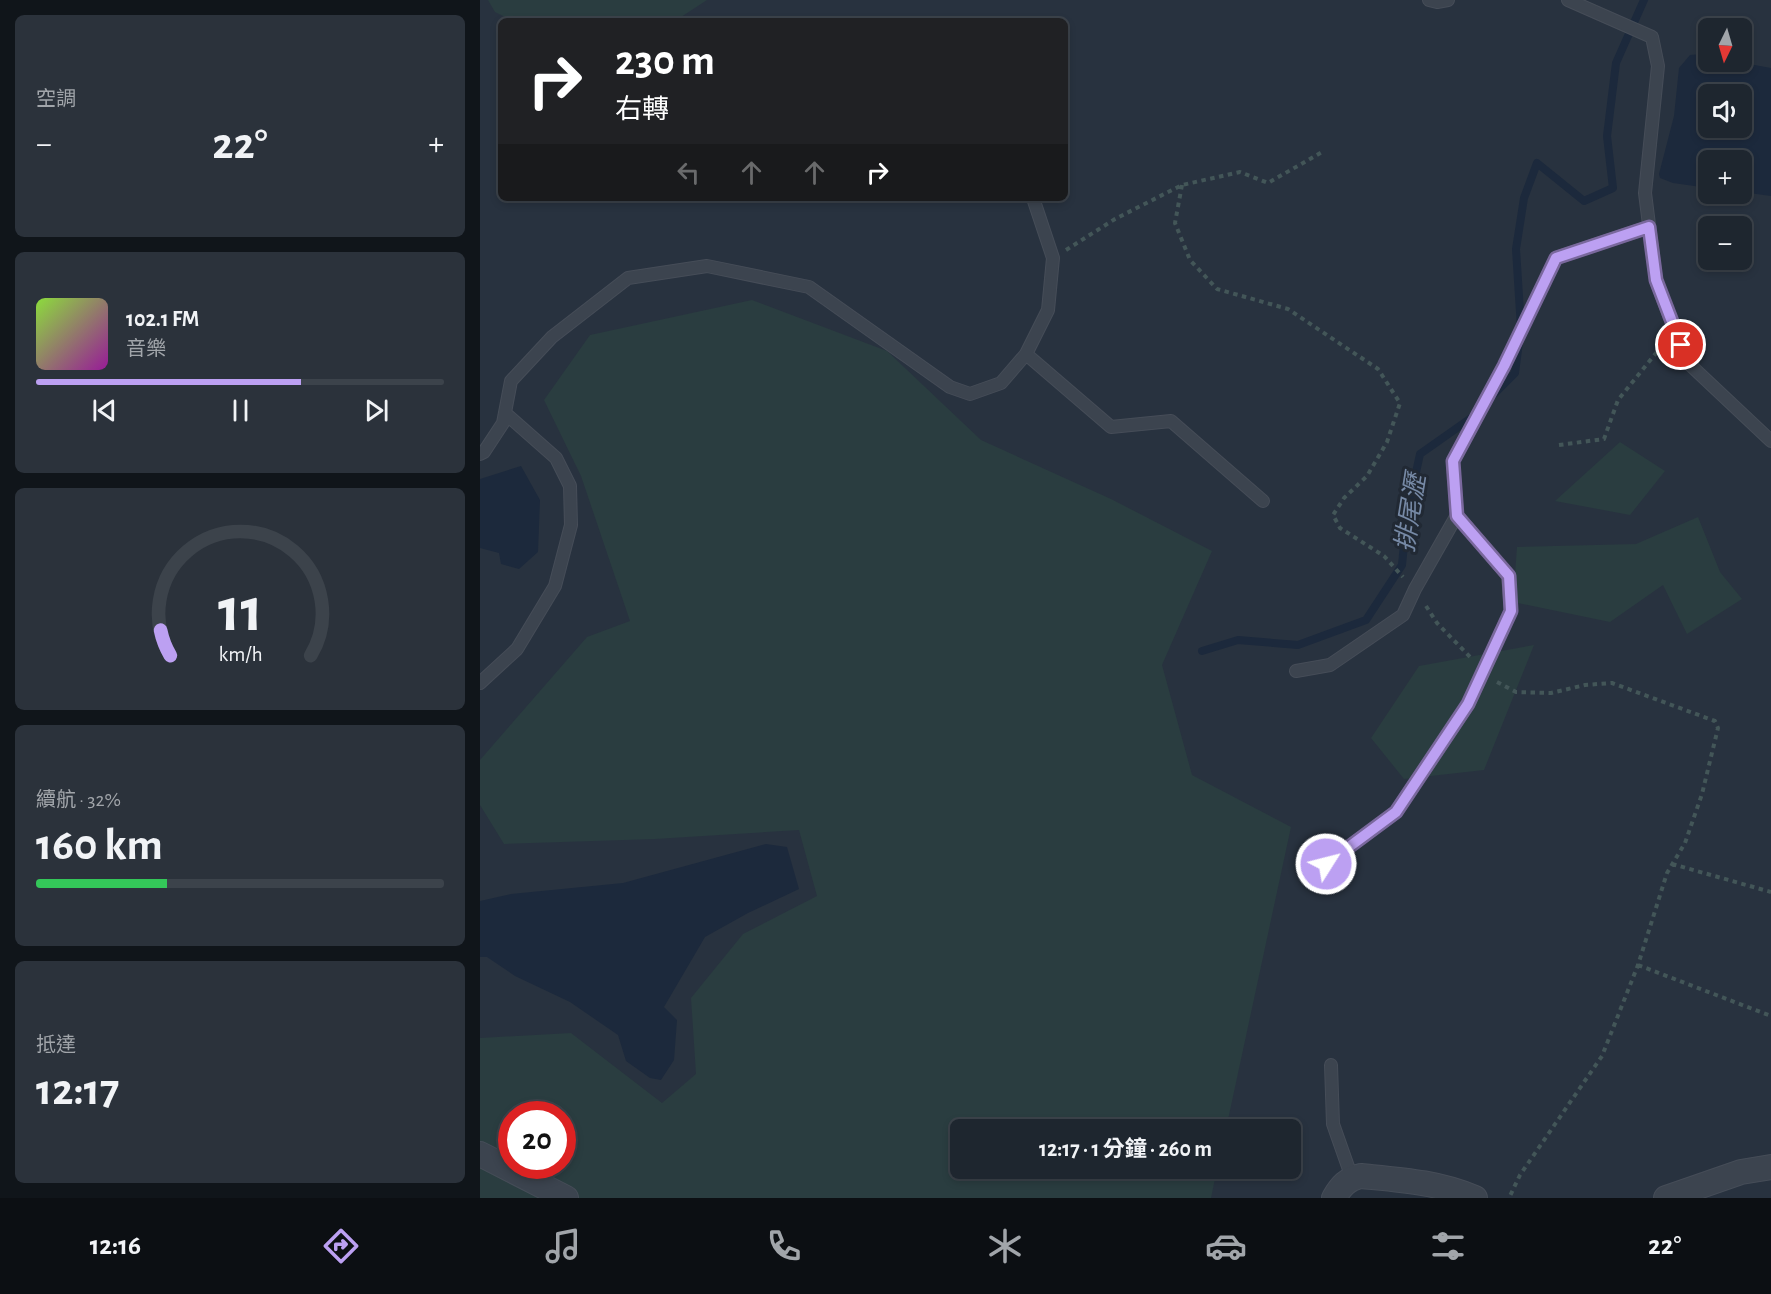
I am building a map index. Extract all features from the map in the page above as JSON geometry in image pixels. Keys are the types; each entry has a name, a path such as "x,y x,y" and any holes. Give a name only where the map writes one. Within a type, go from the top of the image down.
{"street":[{"path":"480,1154 566,1198"},
{"path":"1666,1198 1740,1172 1771,1167"},
{"path":"1334,1198 1344,1183 1361,1176 1434,1184 1475,1198"}],"lane":[{"path":"1429,0 1437,2 1448,0"},
{"path":"1568,0 1652,37 1658,66 1645,193 1656,280 1686,361 1771,441"},
{"path":"480,454 484,452 503,423 511,381 552,337 628,278 707,267 809,287 950,387 970,394 1001,383 1026,354 1048,310 1053,258 1034,201"},
{"path":"1296,671 1330,665 1403,615 1415,589 1457,516 1453,461 1504,366 1556,258 1649,227"},
{"path":"1026,354 1111,426 1171,421 1263,501"},
{"path":"480,683 517,649 555,586 571,525 570,486 556,458 505,413"},
{"path":"1326,864 1396,812 1468,704 1511,611 1509,576 1457,516"},
{"path":"1331,1065 1333,1124 1352,1178"}],"path":[{"path":"1053,258 1115,219 1182,185 1240,172 1268,183 1322,152"},
{"path":"1559,445 1604,439 1618,400 1675,330"},
{"path":"1672,864 1771,892"},
{"path":"1638,965 1771,1016"}],"shaded area":[{"path":"488,0 707,0 680,18 507,18 495,12"},
{"path":"752,300 887,351 981,440 1111,499 1212,551 1162,665 1192,775 1291,827 1228,1119 950,1119 950,1179 1215,1179 1211,1198 480,1198 480,1038 571,1033 662,1103 696,1074 691,998 743,934 817,896 799,830 655,839 504,844 480,805 480,760 587,637 630,621 581,476 544,400 590,335"},
{"path":"1620,442 1665,471 1630,515 1555,501"},
{"path":"1698,517 1720,572 1742,599 1687,634 1663,585 1610,622 1513,602 1517,547 1636,544"},
{"path":"1534,645 1484,770 1404,779 1371,738 1419,666"}],"water":[{"path":"1698,54 1698,72 1752,72 1752,65 1771,68 1771,196 1752,193 1752,150 1698,150 1698,187 1673,183 1660,178 1659,174 1674,116 1679,68 1690,55"},
{"path":"521,466 540,500 538,552 519,569 501,564 499,553 480,548 480,479"},
{"path":"766,844 787,847 799,889 748,913 705,937 664,1007 677,1020 674,1060 661,1080 650,1078 626,1061 618,1035 570,1002 515,976 487,957 480,957 480,901 511,894 623,883"}],"waterway":[{"name":"排尾瀝","path":"1521,328 1516,249 1524,198 1537,163 1584,201 1613,188 1607,136 1616,63 1644,0"},
{"name":"排尾瀝","path":"1490,398 1515,373 1519,342"},
{"name":"排尾瀝","path":"1202,651 1238,640 1298,645 1366,620 1402,565 1407,514 1420,454 1474,416"}],"route":[{"path":"1326,864 1396,812 1468,704 1511,611 1509,576 1457,516 1453,461 1504,366 1556,258 1649,227 1656,280 1681,345"}]}
